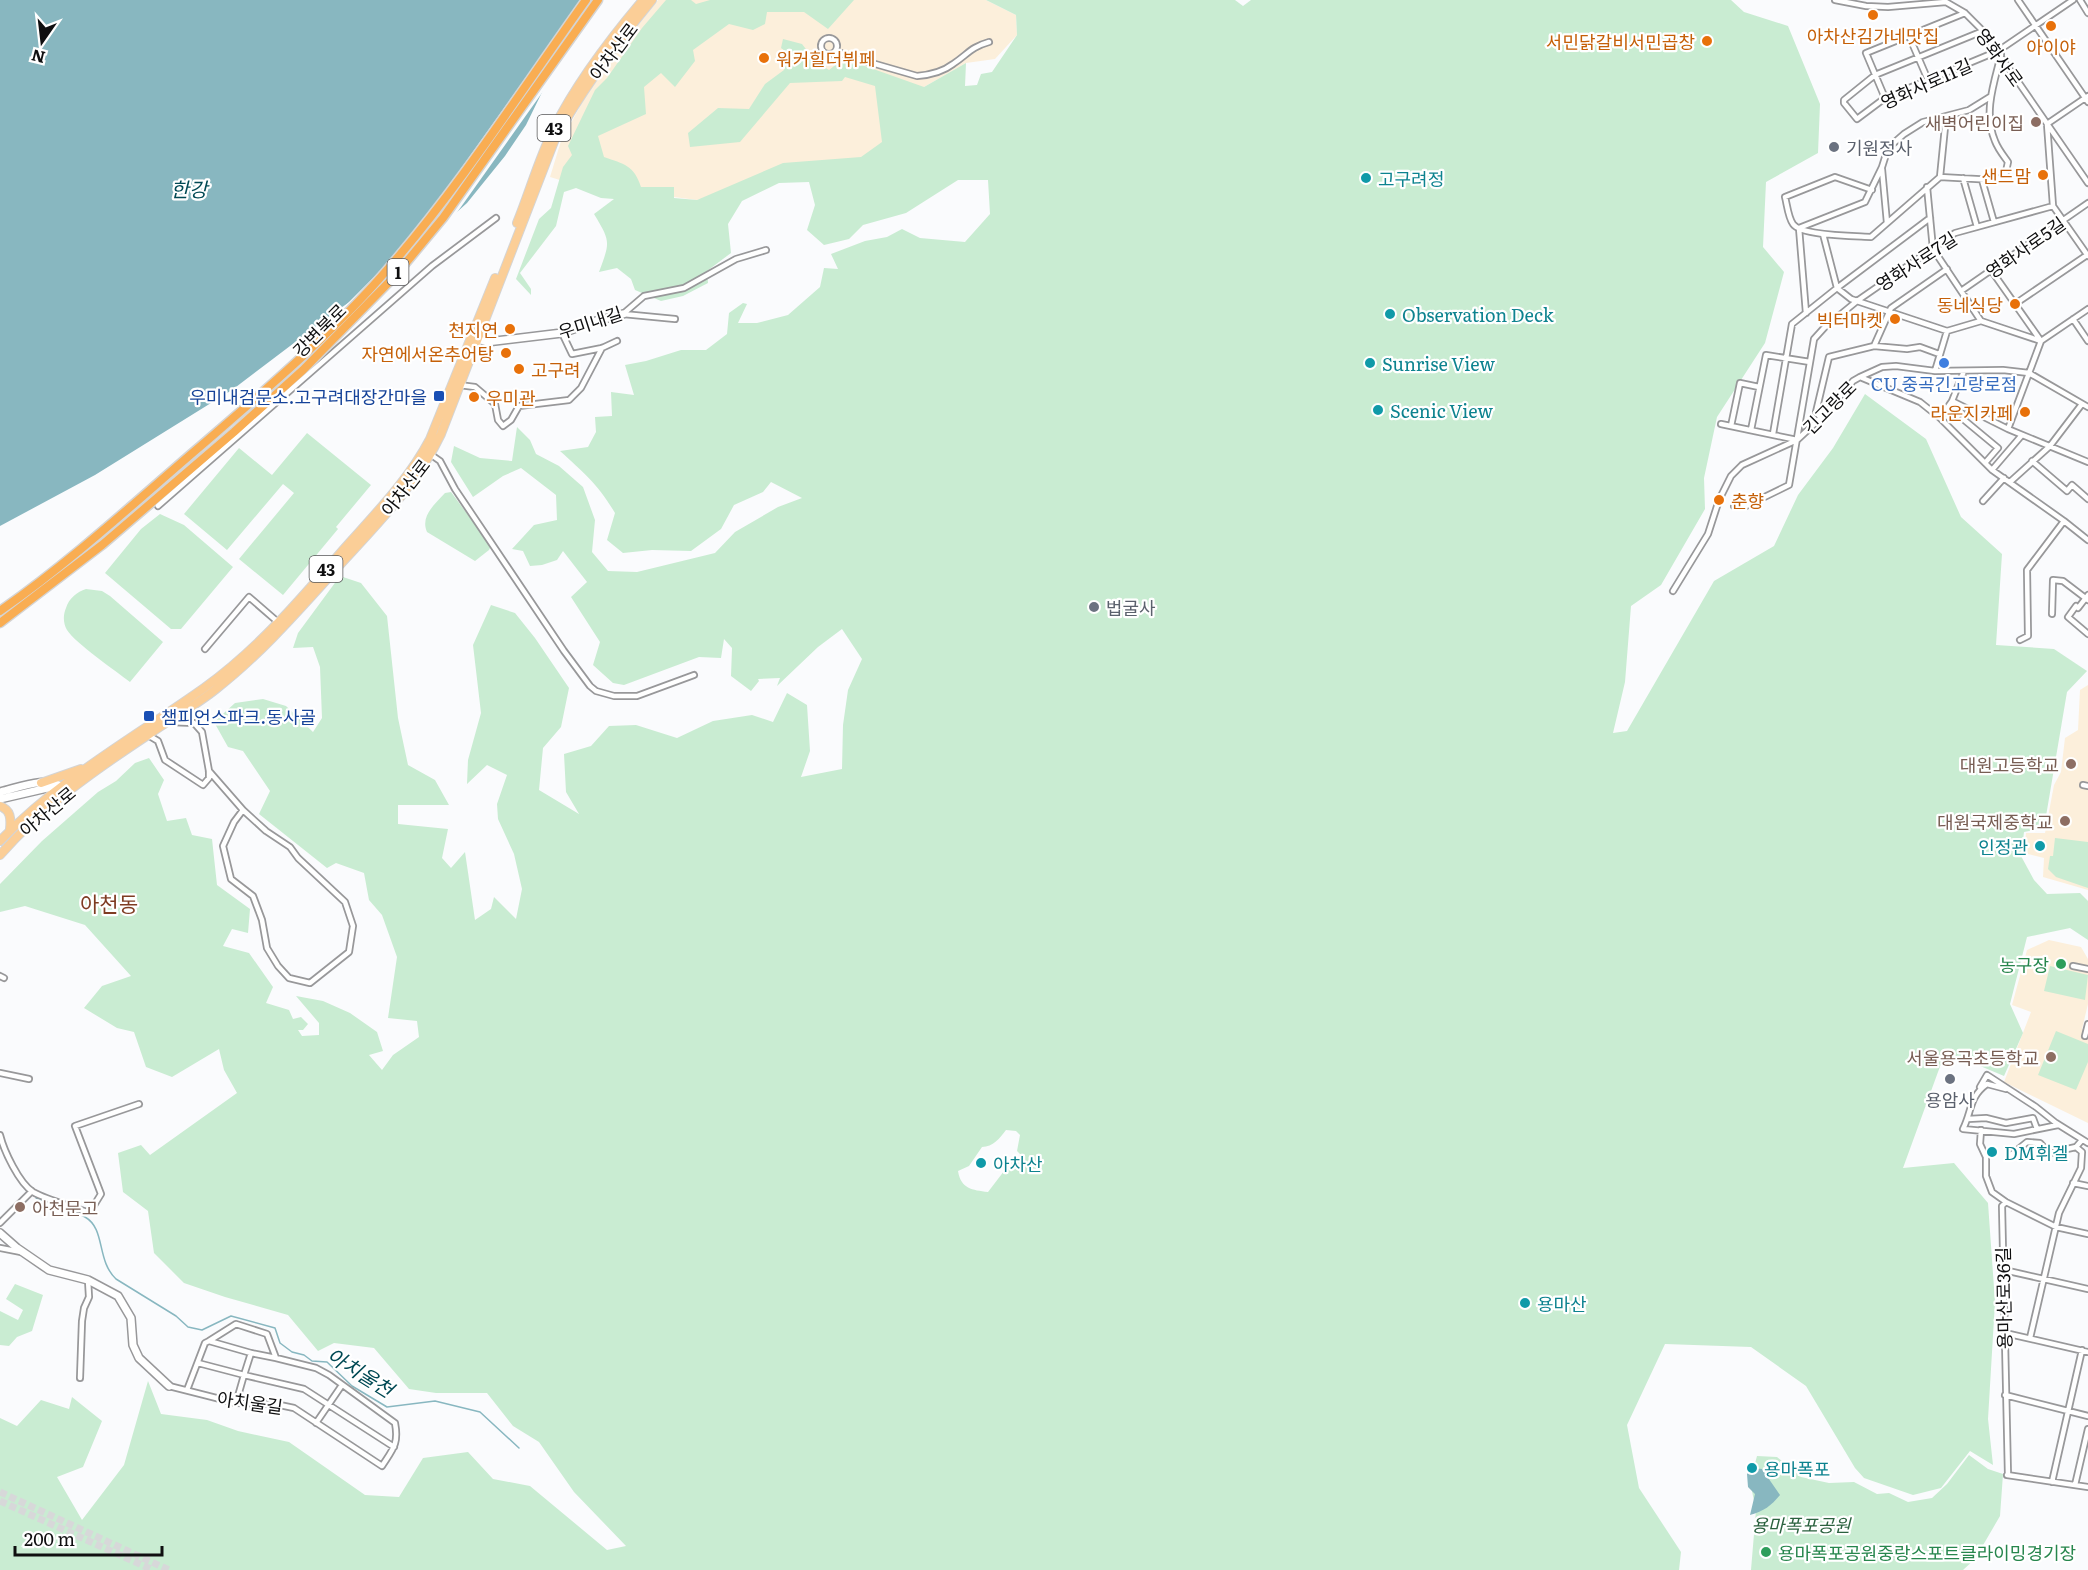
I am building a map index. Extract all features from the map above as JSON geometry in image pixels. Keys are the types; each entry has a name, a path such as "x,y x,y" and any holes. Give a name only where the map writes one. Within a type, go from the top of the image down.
{"highway":[{"name":"강변북로","path":"0,611 143,496 314,345 387,271 437,209 586,0"},
{"name":"강변북로","path":"0,623 155,504 303,370 395,276 442,219 598,0"}],"main road":[{"name":"아차산로","path":"0,841 43,800 65,790 216,690 286,625 358,545 427,452 459,386 548,141 566,107 594,64 643,0"},
{"name":"아차산로","path":"433,441 555,139 574,104 652,0"},
{"name":"아차산로","path":"0,855 22,830 91,766 237,662 279,623 405,483"},
{"path":"41,783 91,766"},
{"path":"0,806 8,812 11,818 10,830"}],"street":[{"name":"영화사로","path":"1836,0 1866,6 1947,1 1965,13 1983,31 1999,53 2088,183"},
{"path":"1907,0 1914,4"},
{"path":"2015,304 2088,256 2053,206 2047,124 2087,98 2018,0"},
{"name":"영화사로11길","path":"1875,75 1844,100 1857,118 1885,98 1999,53 2073,0"},
{"path":"2079,0 2088,13"},
{"path":"1885,98 1866,53 1965,13"},
{"path":"1875,75 1983,31"},
{"path":"1909,36 1928,80"},
{"path":"836,50 917,76 926,76 951,66 975,46 989,42"},
{"path":"1872,190 1835,177 1785,197 1793,224 1799,228 1823,234 1871,237 1940,177 1994,180 2005,176 2008,162 1995,142 1990,123 1990,97 1999,53"},
{"path":"1799,228 1865,202 1882,167 1888,148 1904,134 1923,122 1969,110 1990,97"},
{"path":"1940,177 1946,117"},
{"path":"1882,167 1887,223"},
{"name":"영화사로7길","path":"1963,178 1977,227"},
{"path":"1982,180 1994,222"},
{"path":"1927,187 1933,249 1981,321"},
{"name":"영화사로5길","path":"1961,291 2088,203"},
{"name":"영화사로7길","path":"1734,506 1744,507 1789,485 1814,339 1824,328 1857,301 1955,233 2053,206"},
{"path":"155,504 432,266 496,218"},
{"path":"1773,434 1792,324 1930,218"},
{"path":"1799,228 1806,313"},
{"path":"1823,234 1836,288 1857,301 1947,331 1981,321 2041,341"},
{"name":"우미내길","path":"475,339 487,342 562,333 623,315 644,296 684,288 736,259 766,250"},
{"path":"1874,346 1891,308 1947,269"},
{"path":"1990,270 2041,341"},
{"path":"2008,429 2041,341 2088,309"},
{"path":"623,315 675,319"},
{"path":"2073,319 2088,341"},
{"path":"1935,371 1947,331"},
{"path":"562,333 572,354 602,348 617,341"},
{"path":"1821,418 1816,412 1829,357 1874,346 1907,349 1920,347 1939,354"},
{"path":"459,386 475,387 495,404 498,420 502,426 511,420 519,406 570,400 581,388 602,348"},
{"path":"1751,430 1766,355 1810,362"},
{"name":"긴고랑로","path":"1673,591 1708,534 1719,500 1731,476 1742,465 1797,440 1821,418 1853,381 1882,367 1896,366 1935,371 2003,370 2029,374 2088,407"},
{"path":"1940,418 1952,401 1964,371"},
{"path":"1860,377 1920,402 1940,418 1992,470 2064,520 2088,540"},
{"path":"1731,426 1740,383 1760,387"},
{"path":"1952,401 2008,429 2088,462"},
{"path":"2010,482 2050,446 2082,404"},
{"path":"1969,410 1963,419 1998,448 1985,463"},
{"path":"1721,424 1797,440"},
{"path":"1992,470 2022,435"},
{"path":"427,452 440,461 455,489 590,686 596,691 614,696 637,696 694,675"},
{"path":"2032,461 2067,491 2072,485 2088,499"},
{"path":"1983,501 2004,478"},
{"path":"2020,640 2028,636 2027,570 2064,520"},
{"path":"2052,614 2053,580 2063,581 2087,598 2068,617 2088,634"},
{"path":"205,649 249,597 279,623"},
{"path":"148,735 158,741 165,760 203,785 208,778 209,771 202,732 194,723 168,722"},
{"path":"209,771 243,810 266,831 291,847 298,858 345,902 353,926 349,952 310,983 289,978 278,966 267,948 262,920 253,896 231,879 223,846 234,822 243,810"},
{"path":"0,792 41,783 56,783 65,790"},
{"path":"0,799 55,786 65,790"},
{"path":"2073,966 2088,969"},
{"path":"2085,1036 2088,1024"},
{"path":"0,1073 28,1079"},
{"path":"2058,1125 2014,1134 1964,1130 1971,1101 1987,1075 2036,1107 2058,1125 2088,1143"},
{"path":"1978,1091 1987,1084 2006,1089"},
{"path":"0,1135 5,1153 32,1191 87,1212 99,1200 100,1190 75,1126 139,1104"},
{"path":"1968,1119 1986,1118 2006,1123 2033,1118 2037,1129"},
{"path":"1981,1130 1980,1144 1986,1157 1986,1176 1992,1192 2006,1202 2056,1227 2088,1234"},
{"path":"2011,1155 2027,1142 2040,1143 2049,1153 2076,1147 2082,1140"},
{"path":"2030,1338 2059,1213 2081,1168 2082,1152 2076,1147"},
{"path":"2073,1183 2088,1186"},
{"path":"0,1223 32,1191"},
{"name":"용마산로36길","path":"2006,1202 2002,1206 2006,1476 2052,1482"},
{"name":"아치울길","path":"0,1233 49,1270 88,1280 118,1296 131,1318 133,1346 139,1358 169,1386 236,1403 275,1404 294,1408 382,1466 394,1447"},
{"path":"0,1248 23,1252"},
{"path":"2004,1270 2088,1289"},
{"path":"80,1378 82,1321 89,1297 88,1280"},
{"path":"187,1390 205,1344 236,1324 267,1334 276,1358"},
{"path":"2005,1333 2088,1352"},
{"path":"198,1363 304,1389 394,1447 398,1437 395,1424 316,1368 209,1341"},
{"path":"2082,1350 2052,1482 2088,1487"},
{"path":"236,1403 251,1353"},
{"path":"316,1423 342,1385"},
{"path":"2005,1395 2088,1416"},
{"path":"2075,1485 2088,1429"}],"shaded area":[{"path":"658,0 986,0 1016,15 1017,35 995,59 966,63 924,87 882,155 697,200 573,184 550,177 561,141 594,81"},
{"path":"2088,685 2088,890 2043,877 2044,858 2024,853 2026,833 2045,833 2054,785 2061,772 2065,738 2078,730 2080,690"},
{"path":"2049,940 2081,947 2088,959 2088,1004 2082,1029 2088,1031 2088,1123 2004,1082 2031,1012 2012,1005 2027,950"}],"green space":[{"path":"666,0 691,0 696,4 710,0 854,0 828,29 804,12 767,12 765,24 753,30 729,24 693,50 695,61 675,87 661,73 644,87 646,114 598,136 604,157 627,166 635,174 641,187 674,187 674,198 697,200 783,163 861,157 882,142 875,86 845,77 842,81 790,83 740,142 690,147 688,133 718,108 749,109 765,84 784,70 790,55 781,48 783,39 802,44 816,62 829,70 838,63 862,65 924,87 966,63 965,86 977,85 981,74 992,72 1017,35 1016,15 986,0 1235,0 1243,6 1251,0 1731,0 1744,12 1788,26 1820,104 1818,153 1766,182 1763,247 1784,272 1765,343 1717,417 1704,478 1705,509 1661,585 1631,606 1625,682 1613,733 1627,731 1714,581 1774,546 1798,495 1833,448 1865,394 1926,439 1961,517 2002,554 1996,645 2054,649 2087,671 2067,692 2044,828 2024,832 2021,856 2034,880 2047,894 2080,893 2088,901 2088,940 2070,928 2027,937 2010,1004 2023,1033 2004,1076 1954,1055 1942,1061 1903,1168 1954,1163 1988,1203 1995,1302 1988,1419 1993,1465 1970,1451 1941,1488 1913,1495 1864,1478 1855,1468 1806,1386 1751,1347 1665,1344 1627,1425 1639,1488 1681,1552 1679,1570 0,1570 0,1418 17,1426 41,1400 69,1409 72,1397 102,1421 83,1467 57,1477 82,1520 124,1465 148,1381 161,1414 207,1420 238,1431 289,1442 365,1495 399,1497 423,1458 468,1452 493,1479 530,1486 607,1550 626,1546 574,1492 539,1442 513,1426 487,1393 436,1393 409,1389 374,1348 334,1343 318,1351 288,1315 184,1283 154,1253 148,1211 123,1192 118,1153 141,1145 150,1155 237,1093 224,1070 219,1049 172,1077 146,1067 134,1032 117,1028 84,1008 102,986 131,976 85,925 25,906 0,912 0,884 42,841 98,792 116,781 135,763 149,758 164,780 158,794 167,821 186,818 192,835 212,839 217,885 250,909 248,933 232,929 223,946 249,953 273,987 266,1003 289,1010 293,1019 301,1017 308,1024 303,1030 298,1030 302,1036 319,1035 319,1023 296,996 323,1001 350,1013 377,1032 383,1051 369,1055 382,1070 393,1055 419,1037 417,1021 388,1018 397,957 382,915 369,900 364,873 336,863 327,868 259,814 270,791 243,751 228,747 214,722 235,703 263,699 286,706 313,732 322,718 320,667 313,647 293,648 298,633 340,576 361,583 387,616 398,718 408,765 435,780 449,805 398,805 398,824 448,829 442,858 451,868 465,852 475,920 491,909 494,897 516,919 522,889 514,854 498,819 497,804 507,775 487,765 467,784 468,760 481,713 473,645 491,605 515,613 569,688 561,727 543,748 539,790 579,814 566,792 564,754 591,746 609,726 636,725 677,738 713,721 752,715 773,722 787,693 807,705 810,751 801,777 842,769 843,725 848,690 862,659 842,629 818,647 777,686 780,678 758,679 759,681 751,691 731,676 732,648 724,639 721,658 699,657 624,685 613,683 593,665 600,642 571,597 587,582 563,551 557,560 530,566 523,551 512,549 534,525 557,520 556,495 521,468 503,476 473,497 451,462 454,446 480,458 512,461 517,427 530,440 536,454 559,466 583,487 595,520 592,552 608,571 637,572 715,553 735,532 778,507 802,498 771,482 763,492 734,505 721,529 691,551 652,550 623,553 607,540 615,513 609,503 596,486 560,451 588,447 596,432 595,417 612,416 611,392 634,395 625,365 681,350 706,350 727,334 729,313 743,303 747,304 738,323 757,323 788,315 820,287 824,268 838,269 831,254 865,241 887,237 902,229 920,238 965,242 990,214 988,180 958,180 906,213 863,225 849,239 824,245 807,230 815,205 809,182 779,183 742,201 728,224 731,253 707,271 708,283 683,296 661,301 635,290 631,279 617,268 599,272 607,242 604,231 594,214 614,199 601,198 576,188 564,192 556,226 520,273 531,289 531,295 516,279 539,219 551,208 563,167 572,155 568,146 595,90 607,78 642,28","holes":["1006,1130 1016,1131 1020,1135 1018,1160 1014,1158 988,1192 968,1188 959,1177 958,1171 969,1166 982,1147 993,1144"]},
{"path":"307,433 371,485 283,595 239,559 294,493 283,484 227,550 184,514 239,448 272,475"},
{"path":"451,492 491,546 475,561 427,532 425,521 433,506 445,493"},
{"path":"160,514 184,525 233,567 181,629 171,629 105,573 141,529"},
{"path":"86,589 102,591 110,596 163,642 130,682 96,657 67,630 64,616 67,604 74,596"},
{"path":"2055,838 2088,842 2088,888 2056,877 2048,869 2050,856 2053,856"},
{"path":"2050,966 2088,975 2085,1000 2044,991"},
{"path":"2056,1031 2088,1044 2088,1062 2076,1090 2038,1075"},
{"path":"15,1284 43,1295 32,1331 17,1337 9,1346 0,1345 0,1311 18,1320 23,1310 6,1299"},
{"name":"용마폭포공원","path":"1969,1455 1988,1469 2003,1474 2000,1516 1975,1559 1963,1570 1751,1570 1756,1510 1750,1482 1757,1456 1777,1457 1801,1477 1829,1483 1854,1482 1877,1494 1889,1493 1908,1502 1932,1498 1947,1484"}],"water":[{"name":"한강","path":"0,0 605,0 548,80 526,125 505,156 467,203 380,281 232,390 95,475 0,526"},
{"path":"1752,1468 1762,1469 1780,1495 1767,1508 1750,1515 1755,1494 1748,1487 1747,1474"}],"pier":[{"path":"581,0 608,0 451,221 382,284 338,313 382,269 430,212"}],"waterway":[{"name":"아치울천","path":"36,1198 74,1212 92,1222 106,1263 116,1279 176,1316 188,1327 202,1330 231,1316 275,1328 280,1343 292,1352 304,1355 312,1361 327,1362 352,1386 387,1407 435,1401 480,1412 519,1448"}],"tunnel":[{"path":"0,1492 169,1570"},
{"path":"0,1501 153,1570"}],"place":[{"name":"아차산김가네맛집","path":"1873,15"},
{"name":"아이야","path":"2051,26"},
{"name":"서민닭갈비서민곱창","path":"1707,41"},
{"name":"워커힐더뷔페","path":"764,58"},
{"name":"새벽어린이집","path":"2036,122"},
{"name":"기원정사","path":"1834,147"},
{"name":"샌드맘","path":"2043,175"},
{"name":"고구려정","path":"1366,178"},
{"name":"동네식당","path":"2015,304"},
{"name":"Observation Deck","path":"1390,314"},
{"name":"빅터마켓","path":"1895,319"},
{"name":"천지연","path":"510,329"},
{"name":"자연에서온추어탕","path":"506,353"},
{"name":"Sunrise View","path":"1370,363"},
{"name":"CU 중곡긴고랑로점","path":"1944,363"},
{"name":"고구려","path":"519,369"},
{"name":"우미내검문소.고구려대장간마을","path":"439,396"},
{"name":"우미관","path":"474,397"},
{"name":"Scenic View","path":"1378,410"},
{"name":"라운지카페","path":"2025,412"},
{"name":"춘향","path":"1719,500"},
{"name":"법굴사","path":"1094,607"},
{"name":"챔피언스파크.동사골","path":"149,716"},
{"name":"대원고등학교","path":"2071,764"},
{"name":"대원국제중학교","path":"2065,821"},
{"name":"인정관","path":"2040,846"},
{"name":"농구장","path":"2061,964"},
{"name":"서울용곡초등학교","path":"2051,1057"},
{"name":"용암사","path":"1950,1079"},
{"name":"DM휘겔","path":"1992,1152"},
{"name":"아차산","path":"981,1163"},
{"name":"아천문고","path":"20,1207"},
{"name":"용마산","path":"1525,1303"},
{"name":"용마폭포","path":"1752,1468"},
{"name":"용마폭포공원중랑스포트클라이밍경기장","path":"1766,1552"}],"district":[{"name":"아천동","path":"109,902"}]}
